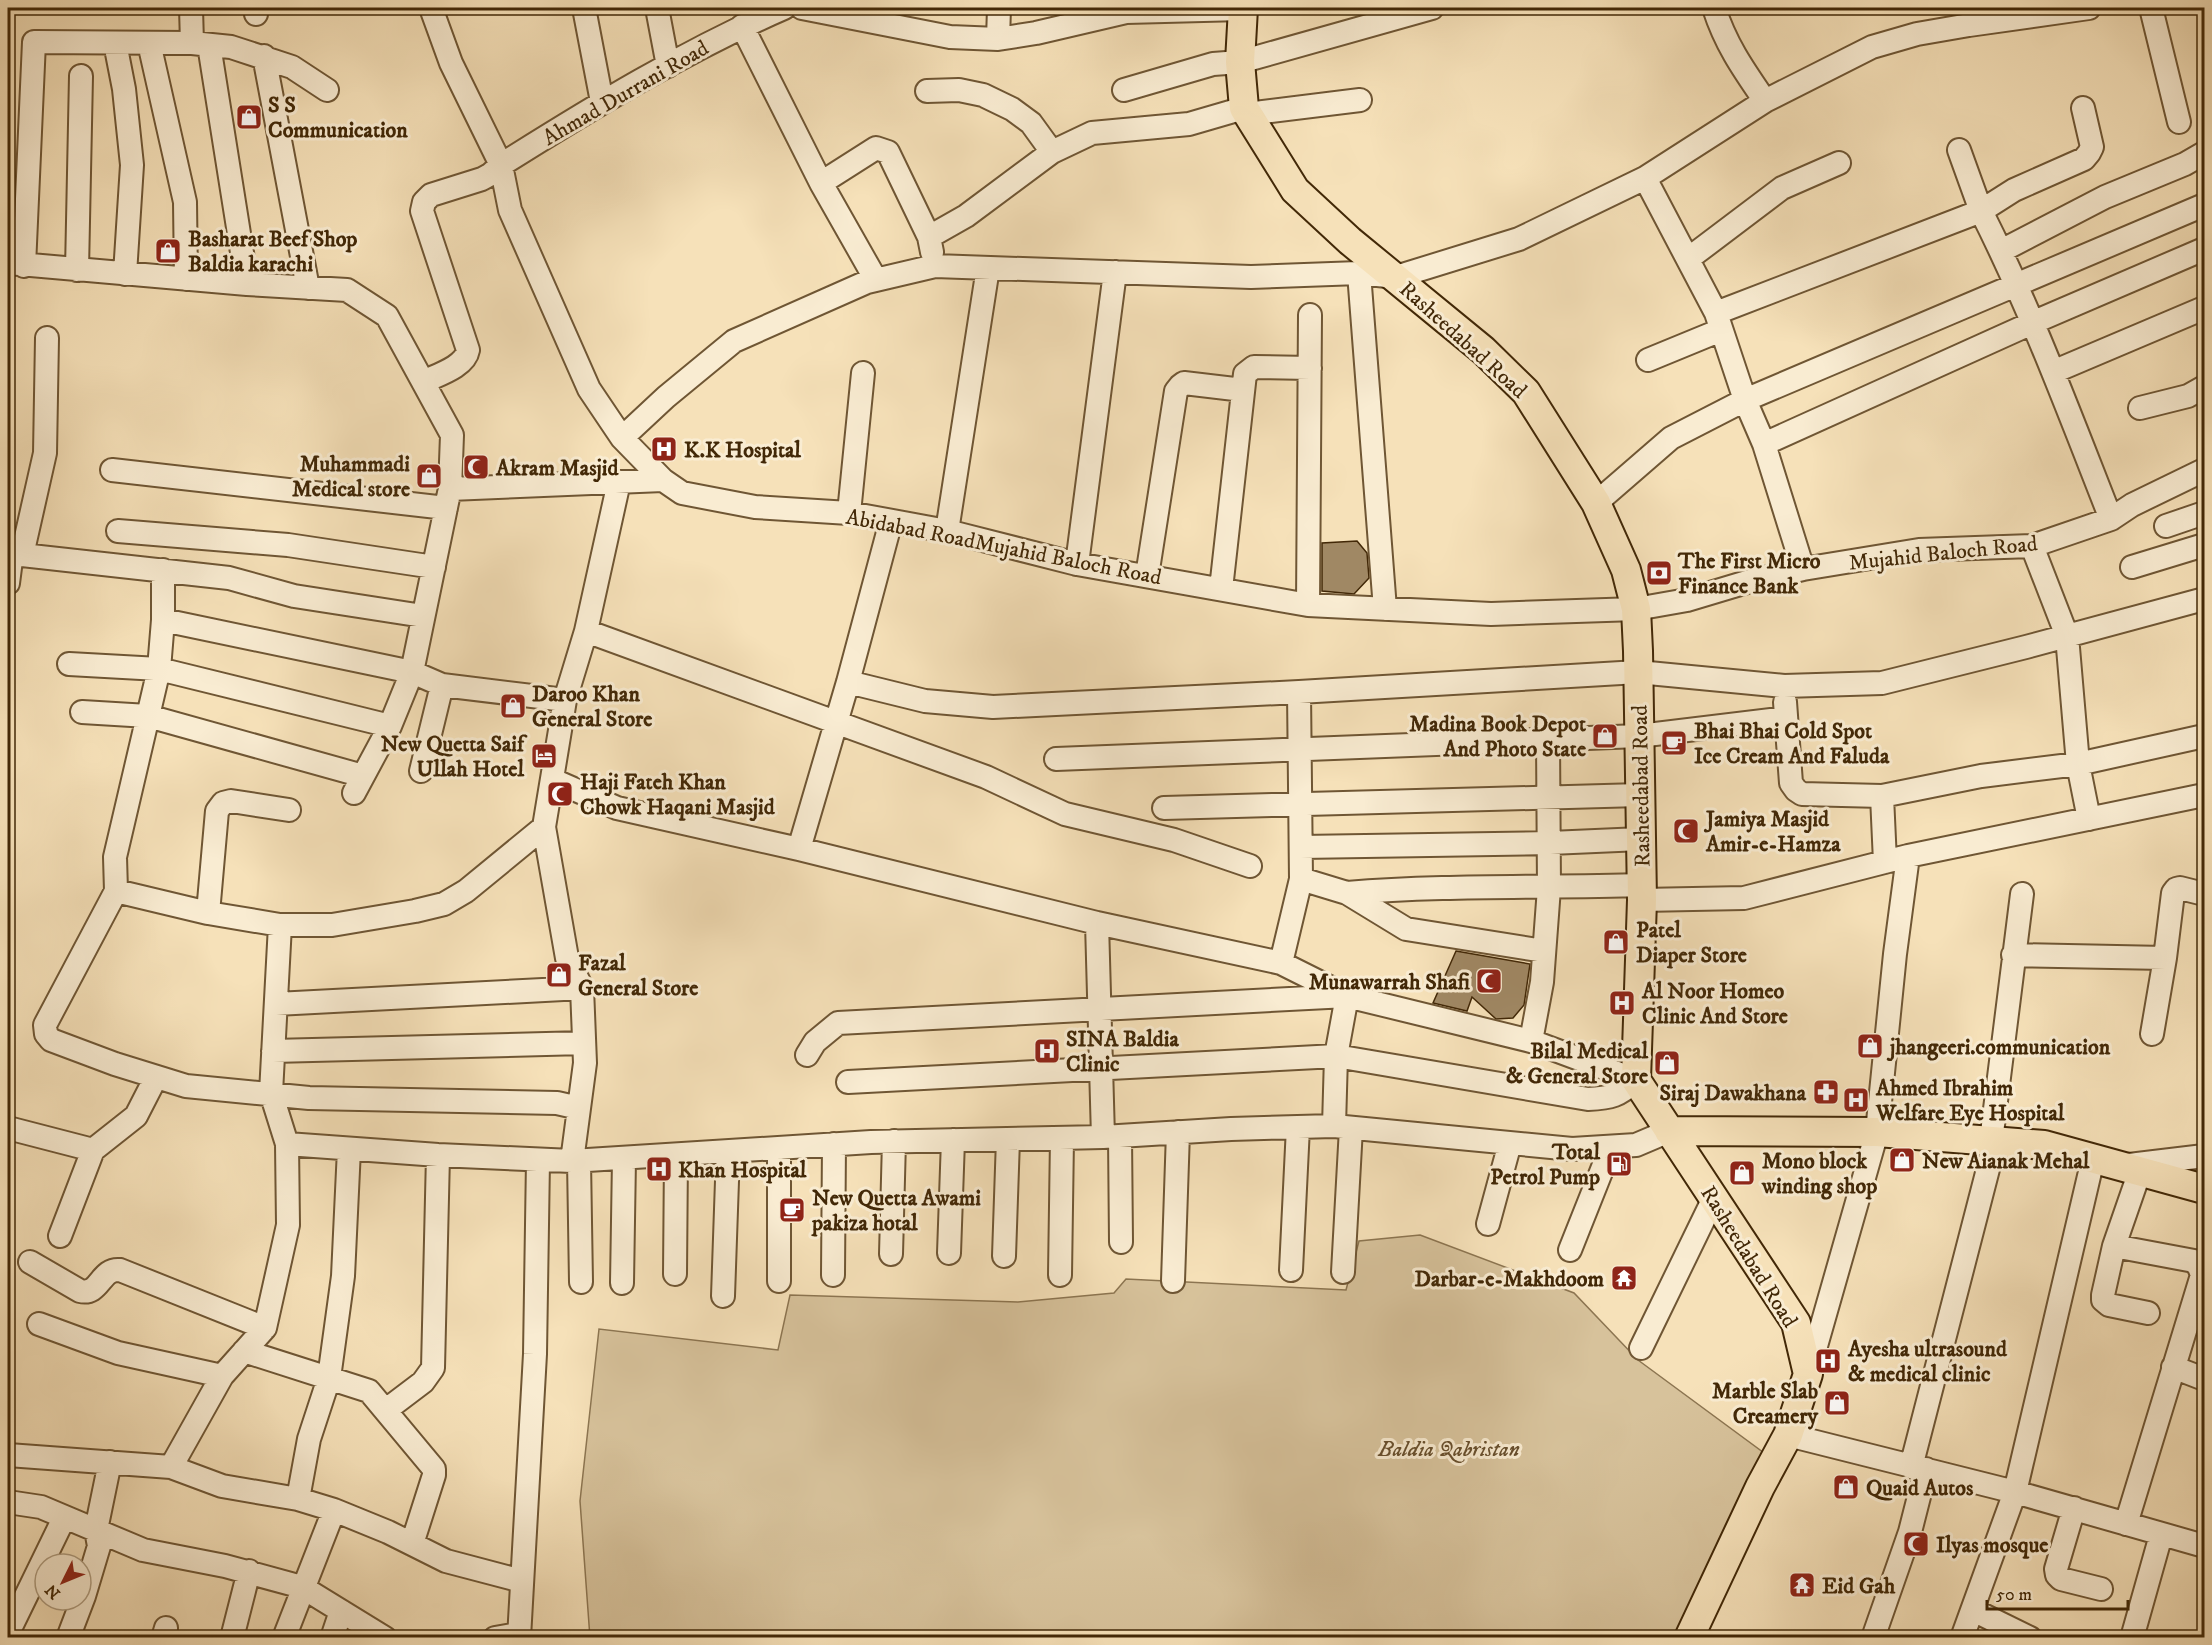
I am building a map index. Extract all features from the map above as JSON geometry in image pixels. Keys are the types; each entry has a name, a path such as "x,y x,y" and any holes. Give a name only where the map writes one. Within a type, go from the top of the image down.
{"main road":[{"name":"Rasheedabad Road","path":"1243,8 1240,62 1245,111 1295,189 1350,241 1483,350 1526,392 1596,503 1626,570 1636,609 1638,672 1642,893 1636,1080 1796,1323 1808,1374"},
{"path":"1669,1131 1877,1132 2044,1145 2205,1189"},
{"path":"1689,1638 1788,1435 1808,1374"}],"street":[{"path":"191,8 201,44 247,284"},
{"name":"Abidabad RoadMujahid Baloch Road","path":"431,8 451,63 501,165 510,210 589,389 622,438 663,480 682,493 755,507 849,513 891,520 947,531 1077,564 1308,605 1491,614 1636,609"},
{"path":"584,8 602,102"},
{"path":"657,8 668,66"},
{"name":"Ahmad Durrani Road","path":"423,382 461,363 467,357 468,350 422,211 424,201 431,195 482,179 602,102 742,26 784,8"},
{"path":"998,39 999,8"},
{"path":"816,9 950,37 998,39 1036,33 1126,12 1243,8"},
{"path":"1124,90 1213,64 1240,62 1432,8"},
{"path":"1714,8 1722,34 1765,101"},
{"path":"622,438 666,397 734,340 867,282 935,266 1251,277 1359,273 1396,277 1519,239 1645,178 1765,101 1872,46 1917,34 1968,16 2089,8"},
{"path":"2151,8 2179,122"},
{"path":"742,26 821,183 876,280"},
{"path":"82,712 148,716 359,784 390,726 412,672 448,499 452,435 387,316 347,290 16,265 34,42 201,44 231,47 292,67 327,90"},
{"path":"115,43 124,89 132,165 124,274"},
{"path":"149,43 185,202 186,279"},
{"path":"264,56 308,288"},
{"path":"76,270 81,76"},
{"path":"927,91 959,90 983,95 1012,109 1031,123 1053,152"},
{"path":"928,237 966,216 1053,152 1092,133 1189,124 1245,111 1360,100"},
{"path":"1648,360 1718,321 1981,211 2014,190 2084,159 2092,147 2084,108"},
{"path":"821,183 876,148 884,149 888,152 928,237 935,266"},
{"path":"1959,150 1981,211 2001,251 2053,372 2111,519"},
{"path":"2001,251 2105,197 2185,164 2205,153"},
{"path":"1688,259 1776,192 1839,163"},
{"path":"1645,178 1718,321 1745,400 1764,444 1803,569"},
{"path":"1596,503 1671,438 1745,400 2205,205"},
{"path":"1764,444 2032,323 2205,249"},
{"path":"947,531 988,268"},
{"path":"1077,564 1115,272"},
{"path":"1359,273 1385,609"},
{"path":"2053,372 2205,308"},
{"path":"1308,605 1310,315"},
{"path":"8,583 14,552 45,453 47,338"},
{"path":"1221,589 1245,374 1254,368 1310,368"},
{"path":"849,513 863,373"},
{"path":"1147,576 1176,391 1184,383 1243,390"},
{"path":"2140,408 2188,396 2205,387"},
{"path":"112,470 448,499 619,482 663,480"},
{"name":"Mujahid Baloch Road","path":"1636,609 1687,600 1747,582 1803,569 1919,550 2032,546 2111,519 2132,505 2205,470"},
{"path":"581,1282 576,1161 579,1108 585,1063 582,988 567,958 544,827 565,700 586,631 619,482"},
{"path":"2166,526 2205,513"},
{"path":"799,849 848,682 891,520"},
{"path":"118,531 288,545 434,567"},
{"path":"2132,567 2205,545"},
{"path":"2032,546 2067,636 2078,764 2089,819"},
{"path":"14,552 229,578 294,596 423,616"},
{"path":"163,570 163,620 159,669 115,857 116,891 45,1025 45,1034 51,1040 186,1086 309,1098 557,1103 579,1108"},
{"path":"848,682 925,701 993,707 1638,672 1784,686 1882,683 2205,599"},
{"path":"163,620 412,672 442,685 565,700"},
{"path":"586,631 987,777 1065,814 1174,840 1250,866"},
{"path":"69,664 159,669 390,726"},
{"path":"421,771 442,685"},
{"path":"1784,686 1791,783 1802,794 1882,796 1981,776 2078,764 2205,736"},
{"path":"1281,963 1301,879 1299,692"},
{"path":"1056,759 1639,736 1786,718"},
{"path":"1531,1041 1542,982 1549,888 1548,739"},
{"path":"552,780 617,808 799,849 1097,923 1281,963 1347,996 1531,1041 1636,1080 1622,1093 1607,1098 1588,1099 1336,1056 848,1082"},
{"path":"1164,808 1640,795"},
{"path":"1347,893 1408,888 1549,888 1744,898 1908,856 2205,795"},
{"path":"1882,796 1885,862"},
{"path":"208,913 217,811 223,803 231,801 289,810"},
{"path":"116,891 208,913 280,925 332,925 444,904 466,891 544,827"},
{"path":"1301,847 1550,843 1641,839"},
{"path":"1808,1374 1877,1132 1895,954 1908,856"},
{"path":"1301,879 1347,893 1406,929 1544,951"},
{"path":"2151,1034 2165,958 2173,893 2180,888 2205,894"},
{"path":"1873,1638 1910,1532 1918,1468 1993,1142 2013,955 2022,894"},
{"path":"1097,923 1101,1068 1112,1136 1121,1242"},
{"path":"171,1467 222,1376 265,1328 288,1225 287,1144 271,1093 280,925"},
{"path":"2013,955 2165,958"},
{"path":"276,1004 582,988"},
{"path":"807,1056 815,1042 838,1023 1100,1011 1347,996"},
{"path":"1344,1272 1342,1127 1336,1056 1347,996"},
{"path":"273,1051 584,1043"},
{"path":"60,1236 93,1150 136,1116 156,1077"},
{"path":"287,1144 438,1155 576,1161 894,1141 1062,1138 1298,1127 1342,1127 1572,1149 1636,1145 1669,1131"},
{"path":"1291,1270 1298,1127"},
{"path":"8,1128 93,1150"},
{"path":"1173,1281 1178,1132"},
{"path":"1060,1275 1062,1138"},
{"path":"1004,1256 1008,1139"},
{"path":"949,1253 953,1140"},
{"path":"891,1254 894,1141"},
{"path":"1488,1224 1510,1143"},
{"path":"833,1275 834,1144"},
{"path":"1570,1250 1611,1147"},
{"path":"779,1148 779,1281"},
{"path":"298,1499 309,1439 329,1378 344,1276 349,1149"},
{"path":"723,1296 728,1152"},
{"path":"386,1410 423,1382 433,1368 438,1155"},
{"path":"675,1274 676,1155"},
{"path":"2148,1313 2109,1305 2103,1300 2131,1168 2205,1156"},
{"path":"622,1283 624,1159"},
{"path":"1962,1638 2015,1492 2093,1159"},
{"path":"495,1638 519,1636 536,1354 538,1160"},
{"path":"1641,1348 1713,1198"},
{"path":"2114,1246 2194,1261 2202,1275 2126,1524"},
{"path":"30,1262 86,1293 93,1291 108,1273 120,1270 265,1328"},
{"path":"39,1324 118,1353 222,1376"},
{"path":"244,1351 369,1391 386,1410 434,1469 412,1544"},
{"path":"2173,1367 2205,1379"},
{"path":"1788,1435 2015,1492 2205,1546"},
{"path":"8,1455 171,1467 222,1485 298,1499 334,1510 388,1532 446,1561 522,1581"},
{"path":"68,1638 99,1546 96,1530 110,1462"},
{"path":"8,1502 41,1507 143,1550 249,1571 302,1587 385,1638"},
{"path":"2074,1509 2056,1575 2061,1579 2101,1589"},
{"path":"284,1638 334,1510"},
{"path":"8,1633 64,1518"},
{"path":"2132,1638 2161,1534"},
{"path":"232,1638 249,1571"},
{"path":"1973,1610 2030,1638"},
{"path":"332,1638 341,1611"}],"green space":[{"name":"Baldia Qabristan","path":"1420,1235 1574,1293 1638,1360 1779,1464 1696,1637 590,1638 580,1501 599,1329 778,1350 790,1295 1018,1302 1114,1293 1126,1279 1346,1290 1359,1241"}],"building":[{"path":"1357,541 1367,553 1369,578 1354,594 1322,591 1322,543"},
{"name":"Munawarrah Shafi","path":"1456,951 1530,964 1524,1005 1513,1018 1496,1019 1472,997 1467,1011 1433,1003"}],"place":[{"name":"S S Communication","path":"249,117"},
{"name":"Basharat Beef Shop Baldia karachi","path":"168,251"},
{"name":"K.K Hospital","path":"664,449"},
{"name":"Akram Masjid","path":"476,467"},
{"name":"Muhammadi Medical store","path":"429,476"},
{"name":"The First Micro Finance Bank","path":"1659,573"},
{"name":"Daroo Khan General Store","path":"513,706"},
{"name":"Madina Book Depot And Photo State","path":"1605,736"},
{"name":"Bhai Bhai Cold Spot Ice Cream And Faluda","path":"1674,743"},
{"name":"New Quetta Saif Ullah Hotel","path":"544,756"},
{"name":"Haji Fateh Khan Chowk Haqani Masjid","path":"560,794"},
{"name":"Jamiya Masjid Amir-e-Hamza","path":"1686,831"},
{"name":"Patel Diaper Store","path":"1616,942"},
{"name":"Fazal General Store","path":"559,975"},
{"name":"Munawarrah Shafi","path":"1489,981"},
{"name":"Al Noor Homeo Clinic And Store","path":"1622,1003"},
{"name":"jhangeeri.communication","path":"1870,1046"},
{"name":"SINA Baldia Clinic","path":"1047,1051"},
{"name":"Bilal Medical & General Store","path":"1667,1063"},
{"name":"Siraj Dawakhana","path":"1826,1092"},
{"name":"Ahmed Ibrahim Welfare Eye Hospital","path":"1856,1100"},
{"name":"New Aianak Mehal","path":"1902,1160"},
{"name":"Total Petrol Pump","path":"1619,1164"},
{"name":"Khan Hospital","path":"659,1169"},
{"name":"Mono block winding shop","path":"1742,1173"},
{"name":"New Quetta Awami pakiza hotal","path":"792,1210"},
{"name":"Darbar-e-Makhdoom","path":"1624,1278"},
{"name":"Ayesha ultrasound & medical clinic","path":"1828,1361"},
{"name":"Marble Slab Creamery","path":"1837,1403"},
{"name":"Quaid Autos","path":"1846,1487"},
{"name":"Ilyas mosque","path":"1916,1544"},
{"name":"Eid Gah","path":"1802,1585"}]}
